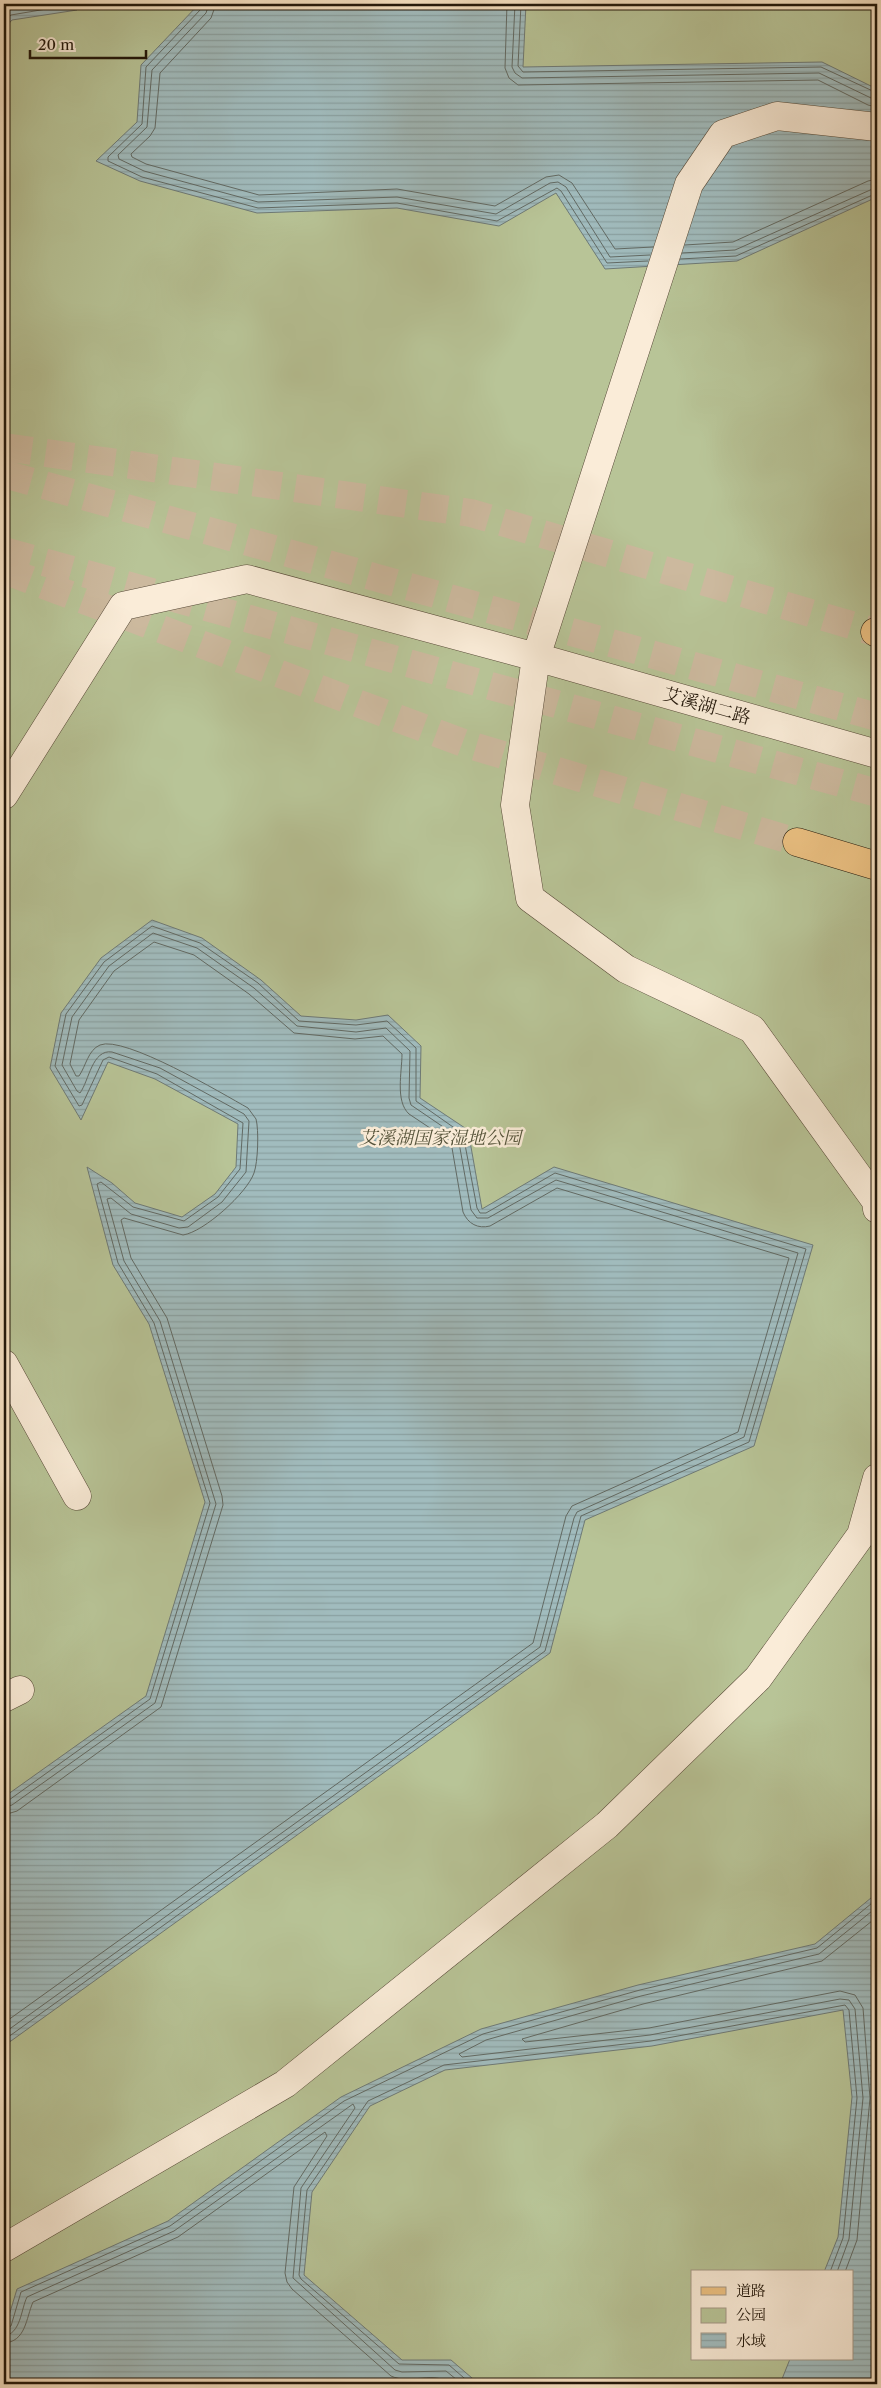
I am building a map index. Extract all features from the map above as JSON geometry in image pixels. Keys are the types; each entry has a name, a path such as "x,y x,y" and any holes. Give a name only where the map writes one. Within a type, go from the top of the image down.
{"main road":[{"path":"797,842 877,866"}],"street":[{"path":"877,127 777,116 723,134 689,184 536,657 515,806 530,898 626,969 752,1029 876,1201 877,1209"},
{"name":"艾溪湖二路","path":"4,795 123,606 247,579 536,657 877,754"},
{"path":"4,1364 77,1496"},
{"path":"4,2248 285,2084 607,1825 758,1678 861,1535 877,1478"}],"green space":[{"name":"艾溪湖国家湿地公园","path":"4,4 877,4 877,2384 4,2384"}],"water":[{"path":"4,4 82,4 77,10 12,20 4,29"},
{"path":"199,4 526,4 523,67 822,62 877,89 877,197 737,261 605,269 556,193 499,226 397,208 257,213 140,181 96,161 137,122 141,65"},
{"path":"152,920 202,938 261,980 301,1016 356,1020 388,1015 421,1046 420,1098 468,1130 482,1209 554,1167 813,1245 754,1446 585,1520 550,1653 4,2046 4,1797 146,1696 205,1502 149,1324 113,1265 87,1167 112,1183 135,1203 182,1217 215,1194 236,1167 238,1124 155,1079 108,1062 81,1120 50,1068 61,1013 101,958"},
{"path":"877,1893 877,2384 780,2384 790,2360 854,2360 854,2270 825,2270 838,2237 852,2097 843,2010 652,2046 445,2070 370,2106 312,2192 304,2275 402,2360 451,2360 479,2384 4,2384 4,2332 17,2289 168,2221 341,2097 481,2029 638,1985 815,1944"}],"tunnel":[{"path":"4,447 471,513 875,632"},
{"path":"4,474 877,717"},
{"path":"4,551 877,793"},
{"path":"4,570 466,744 797,842"}]}
